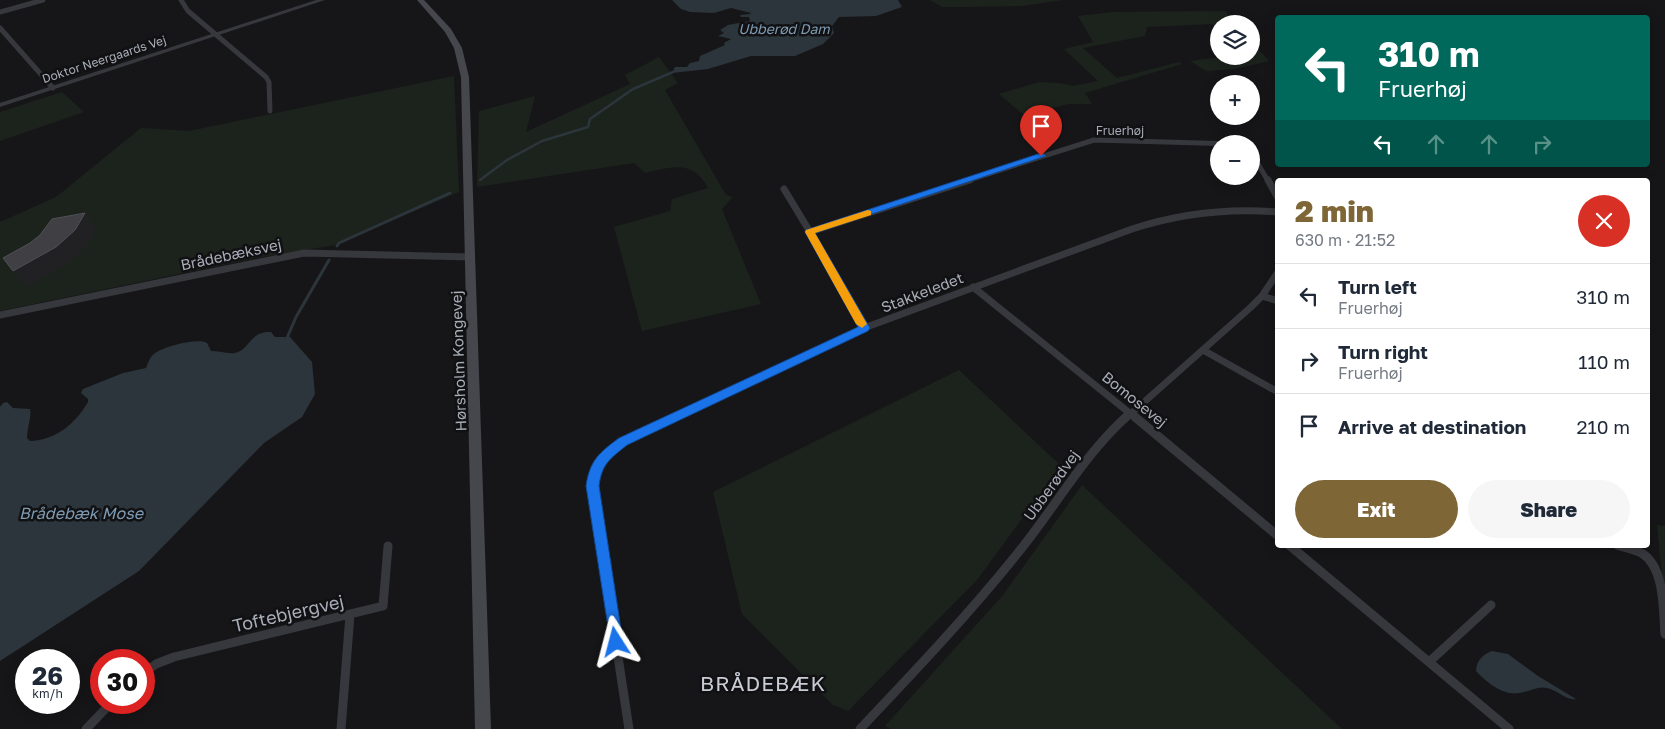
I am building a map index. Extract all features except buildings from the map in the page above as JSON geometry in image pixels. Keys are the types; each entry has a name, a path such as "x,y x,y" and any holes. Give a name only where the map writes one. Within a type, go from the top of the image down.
{"main road":[{"name":"Hørsholm Kongevej","path":"419,2 448,31 458,48 465,77 483,729"}],"street":[{"path":"0,12 42,0"},
{"path":"181,0 188,11 266,77 269,82 270,111"},
{"name":"Doktor Neergaards Vej","path":"0,105 322,0"},
{"path":"0,28 53,88"},
{"name":"Fruerhøj","path":"810,232 1094,140 1210,143"},
{"path":"1260,165 1275,192"},
{"path":"784,189 864,328"},
{"name":"Stakkeledet","path":"629,729 592,486 595,471 603,457 623,442 864,328 973,287 1166,217 1215,210 1248,209 1275,212"},
{"name":"Brådebæksvej","path":"0,315 304,253 471,257"},
{"name":"Ubberødvej","path":"860,729 976,604 1019,552 1095,450 1130,413 1262,296 1275,276"},
{"name":"Bomosevej","path":"973,287 1130,413 1275,534"},
{"path":"1262,296 1275,300"},
{"path":"1203,350 1275,390"},
{"name":"Toftebjergvej","path":"155,665 174,657 383,606 388,546"},
{"path":"1293,548 1510,729"},
{"path":"1626,548 1643,554 1652,561 1659,575 1665,634"},
{"path":"1429,662 1491,605"},
{"path":"341,729 350,615"},
{"path":"86,729 100,714"}],"shaded area":[{"path":"930,0 1064,0 1022,6 942,7"},
{"path":"1225,11 1228,15 1210,15 1210,24 1147,27 1145,36 1083,48 1117,78 1179,62 1182,64 1085,93 1092,104 1068,104 1025,116 999,94 1039,82 1073,86 1098,81 1064,49 1093,42 1078,16 1113,12"},
{"path":"1260,51 1269,61 1260,63"},
{"path":"659,57 678,83 665,90 726,195 733,197 722,209 761,304 642,331 614,227 670,211 672,199 708,188 702,179 689,169 681,167 645,173 634,163 477,187 479,111 535,96 526,132 630,84 625,75"},
{"path":"1210,58 1210,65 1252,65 1235,69 1206,71 1190,61"},
{"path":"454,76 459,192 335,245 256,258 0,311 0,222 56,197 141,128 189,131"},
{"path":"62,92 84,112 0,141 0,112"},
{"path":"959,370 1061,466 977,580 848,711 833,705 742,614 713,492"},
{"path":"1082,485 1342,729 891,729 885,726 1003,595"},
{"path":"1657,525 1665,526 1665,606"}],"water":[{"name":"Ubberød Dam","path":"672,0 898,0 902,7 876,16 839,17 832,26 834,33 823,44 795,56 751,56 708,69 672,73 675,67 687,67 690,63 699,61 700,56 725,45 724,43 731,39 718,36 724,33 720,30 728,25 750,21 749,17 741,17 740,15 751,13 731,8 714,13 690,12 681,9"},
{"name":"Brådebæk Mose","path":"271,332 275,337 290,337 312,362 315,394 302,417 264,443 139,571 19,649 15,649 15,651 0,661 0,407 3,403 7,402 13,408 30,409 27,438 30,441 48,438 71,424 83,410 88,399 81,393 83,389 123,373 146,368 151,357 164,348 203,341 207,343 211,351 235,353 244,348 258,334"},
{"path":"1492,651 1508,654 1538,676 1576,699 1544,688 1517,693 1498,689 1476,671 1481,658"}],"waterway":[{"path":"480,180 507,160 542,141 588,127 590,119 633,89 673,72"},
{"path":"337,246 339,243 450,193"},
{"path":"287,338 296,317 329,260"}],"slow traffic":[{"path":"862,324 810,232 868,213"}],"district":[{"name":"BRÅDEBÆK","path":"763,683"}],"route":[{"path":"616,642 592,486 595,471 603,457 623,442 864,328 810,232 1041,156"}]}
